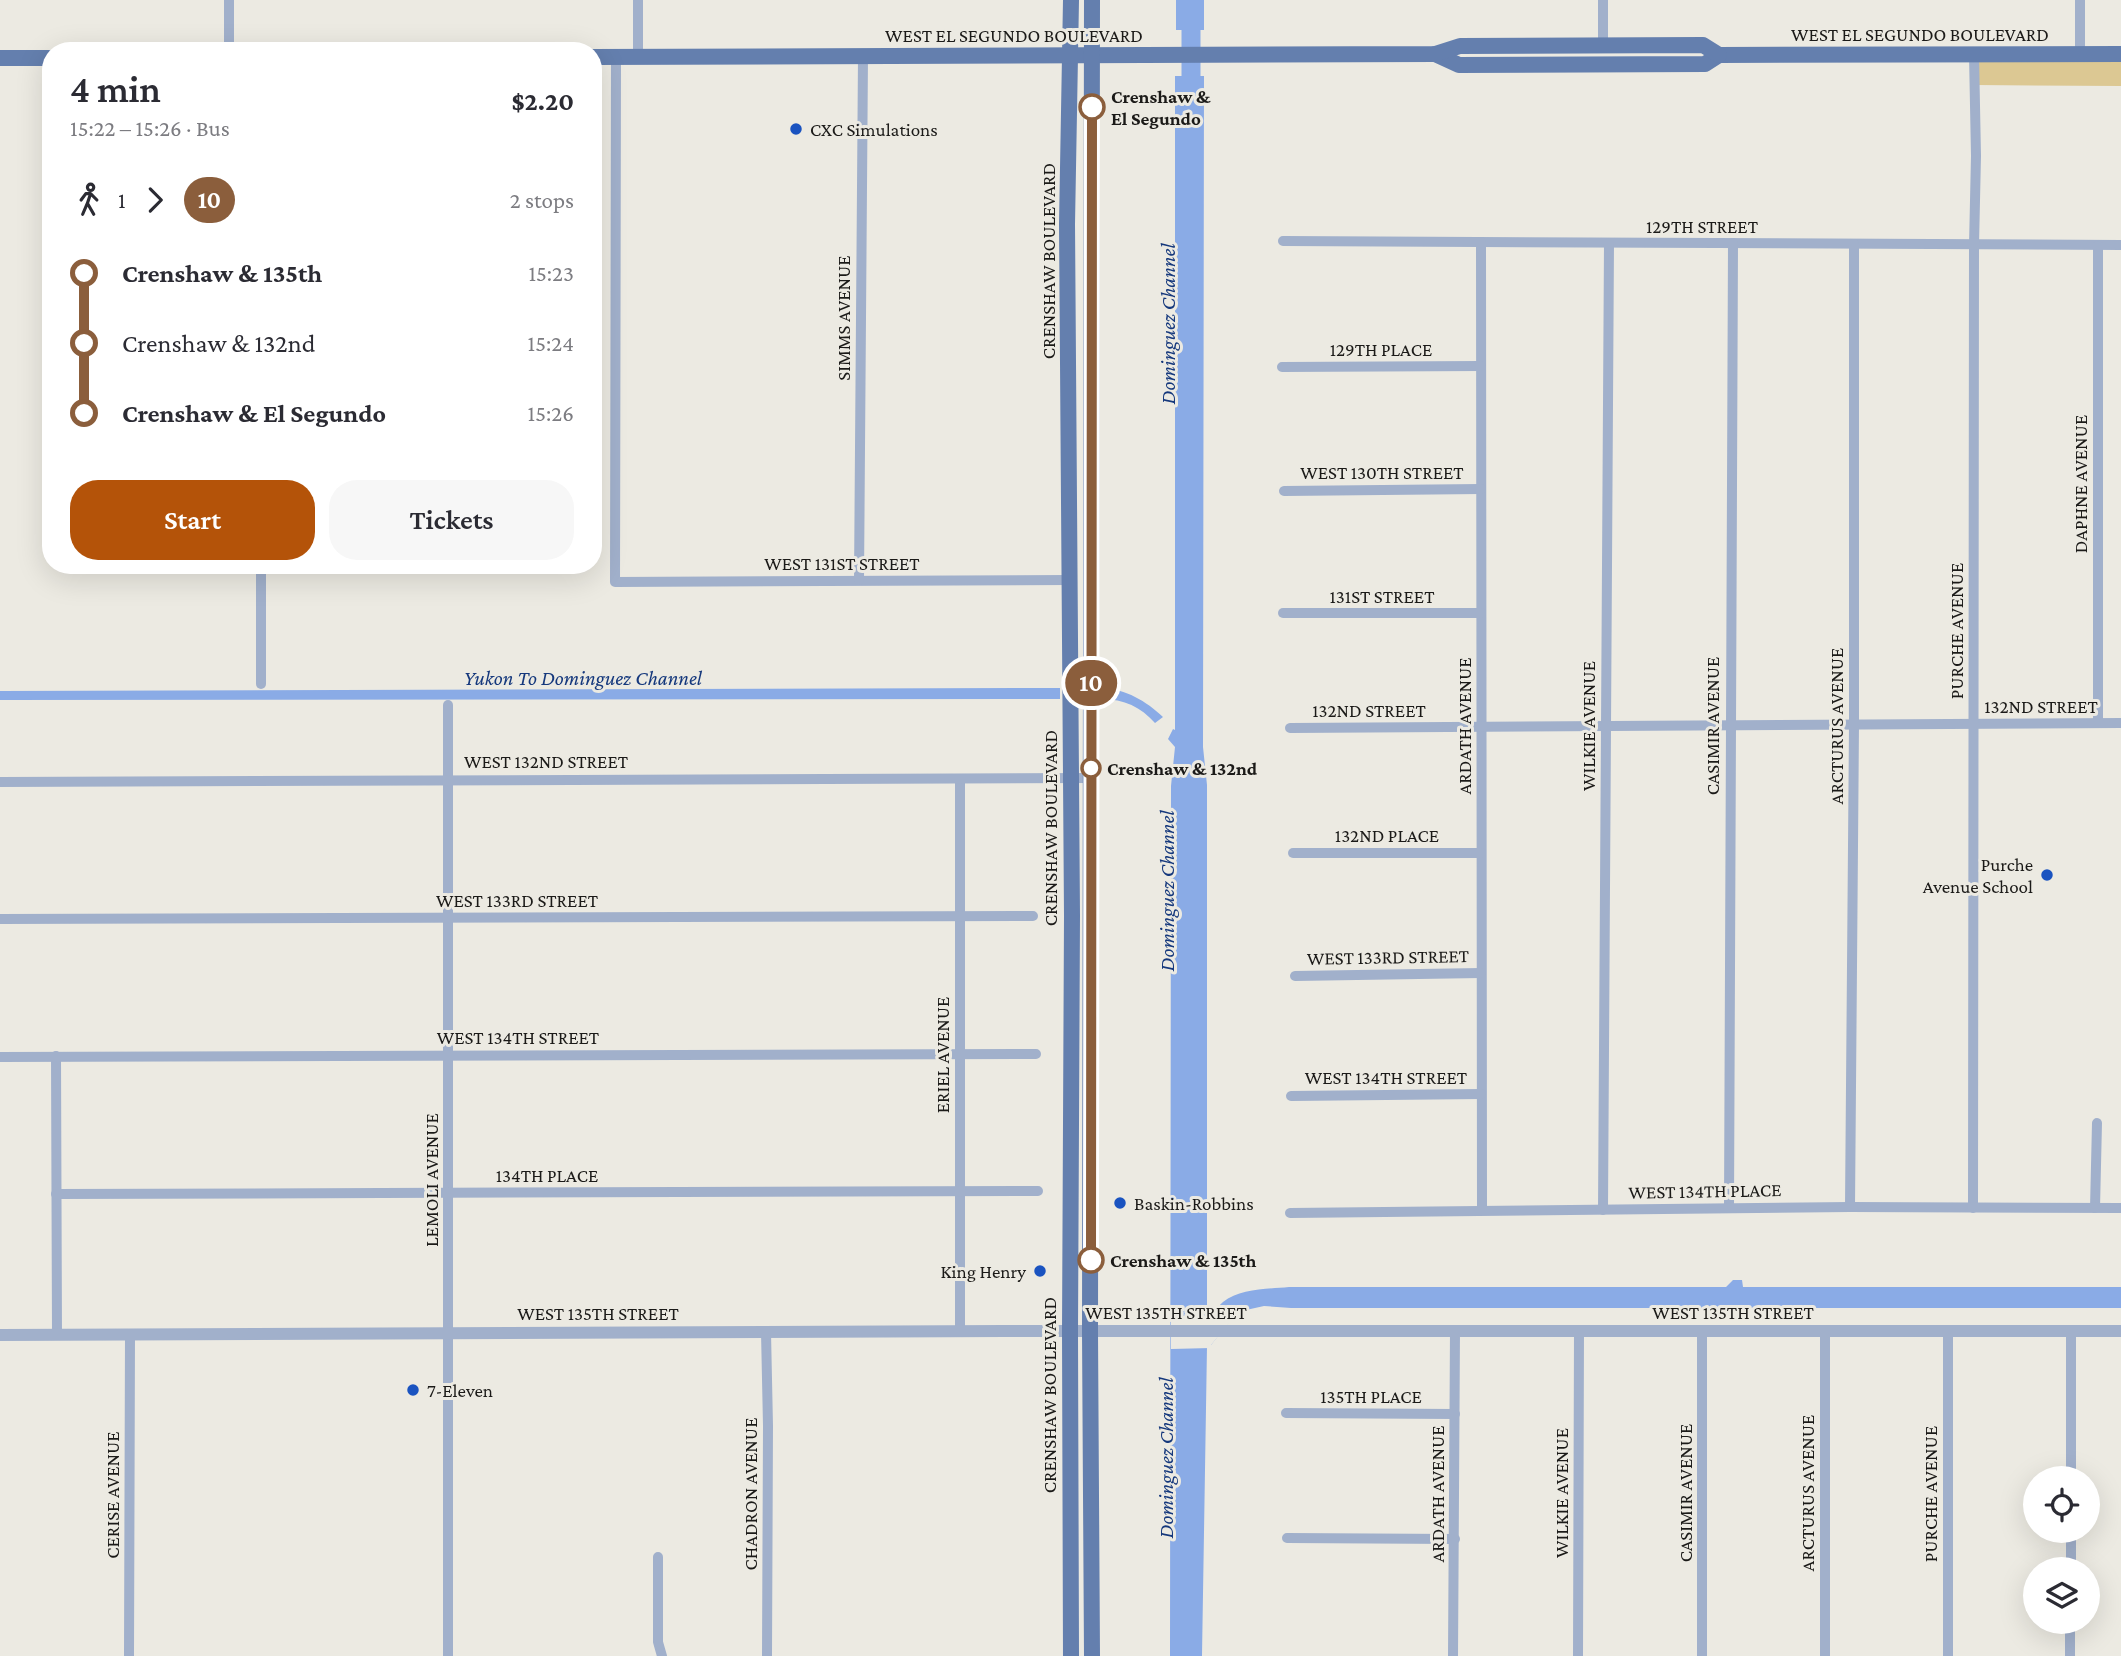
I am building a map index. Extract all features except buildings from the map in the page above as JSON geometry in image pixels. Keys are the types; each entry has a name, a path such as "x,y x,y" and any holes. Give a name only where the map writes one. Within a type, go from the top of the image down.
{"main road":[{"name":"CRENSHAW BOULEVARD","path":"1071,0 1067,224 1071,778 1071,1656"},
{"path":"1092,0 1092,1656"},
{"name":"WEST EL SEGUNDO BOULEVARD","path":"602,57 1592,54 1599,51 1603,45 1703,45 1719,55 2121,54"},
{"name":"WEST EL SEGUNDO BOULEVARD","path":"1435,54 1460,65 1705,64 1719,55"},
{"path":"0,58 42,58"},
{"path":"1070,580 1091,580"},
{"path":"1070,1495 1091,1495"}],"street":[{"path":"229,0 229,42"},
{"path":"638,0 638,57"},
{"path":"1603,0 1603,45"},
{"path":"2080,0 2080,54"},
{"name":"PURCHE AVENUE","path":"1973,1208 1974,55"},
{"name":"SIMMS AVENUE","path":"859,580 863,56"},
{"name":"WEST 131ST STREET","path":"616,57 615,582 1070,580"},
{"name":"129TH STREET","path":"1283,241 2121,245"},
{"name":"ARDATH AVENUE","path":"1481,242 1482,1210"},
{"name":"WILKIE AVENUE","path":"1603,1210 1609,243"},
{"name":"CASIMIR AVENUE","path":"1729,1208 1733,243"},
{"name":"ARCTURUS AVENUE","path":"1850,1207 1854,244"},
{"name":"DAPHNE AVENUE","path":"2098,246 2098,723"},
{"name":"129TH PLACE","path":"1282,367 1481,366"},
{"name":"WEST 130TH STREET","path":"1284,491 1481,489"},
{"path":"261,574 261,684"},
{"name":"131ST STREET","path":"1283,613 1481,613"},
{"name":"LEMOLI AVENUE","path":"447,705 448,1656"},
{"name":"132ND STREET","path":"1290,729 2121,723"},
{"name":"WEST 132ND STREET","path":"0,782 1092,778"},
{"name":"ERIEL AVENUE","path":"960,779 960,1331"},
{"name":"132ND PLACE","path":"1293,853 1481,853"},
{"name":"WEST 133RD STREET","path":"0,919 1033,916"},
{"name":"WEST 133RD STREET","path":"1295,976 1481,973"},
{"name":"WEST 134TH STREET","path":"0,1057 959,1052 1036,1054"},
{"path":"55,1056 57,1335"},
{"name":"WEST 134TH STREET","path":"1291,1096 1481,1094"},
{"path":"2095,1208 2096,1123"},
{"name":"134TH PLACE","path":"56,1194 1038,1191"},
{"name":"WEST 134TH PLACE","path":"1290,1213 1850,1207 2121,1208"},
{"name":"WILKIE AVENUE","path":"1578,1330 1578,1656"},
{"name":"WEST 135TH STREET","path":"0,1335 960,1331 2121,1331"},
{"name":"ARDATH AVENUE","path":"1453,1656 1455,1331"},
{"name":"CASIMIR AVENUE","path":"1702,1331 1702,1656"},
{"name":"ARCTURUS AVENUE","path":"1825,1331 1825,1656"},
{"name":"PURCHE AVENUE","path":"1948,1331 1948,1656"},
{"path":"2071,1331 2071,1466"},
{"name":"CHADRON AVENUE","path":"766,1332 767,1656"},
{"name":"CERISE AVENUE","path":"129,1656 130,1335"},
{"name":"135TH PLACE","path":"1286,1413 1455,1414"},
{"path":"1287,1538 1455,1539"},
{"path":"658,1557 658,1642 662,1656"},
{"path":"2070,1634 2070,1656"}],"shaded area":[{"path":"2121,54 2121,86 1975,85 1974,55"}],"water":[{"path":"1176,0 1204,0 1204,30 1176,30"},
{"path":"1175,76 1204,76 1203,747 1207,785 1207,1319 1230,1297 1254,1290 1289,1287 1726,1287 1733,1280 1742,1280 1743,1287 2121,1287 2121,1308 1264,1306 1237,1312 1211,1345 1207,1346 1202,1656 1170,1656 1171,786 1175,747 1168,739 1173,729 1175,730"},
{"path":"1060,688 1060,699 0,700 0,691"},
{"path":"1102,688 1135,697 1163,717 1155,723 1132,705 1102,699"}],"pier":[{"path":"1218,1307 1219,1315 1235,1316 1211,1348 1171,1349 1171,1316 1211,1316"}],"waterway":[{"name":"Dominguez Channel","path":"1191,0 1191,100"}],"bus line":[{"name":"10","path":"1091,1260 1092,107"}],"place":[{"name":"Crenshaw & El Segundo","path":"1092,107"},
{"name":"CXC Simulations","path":"796,129"},
{"name":"Crenshaw & 132nd","path":"1091,768"},
{"name":"Purche Avenue School","path":"2047,875"},
{"name":"Baskin-Robbins","path":"1120,1203"},
{"name":"Crenshaw & 135th","path":"1091,1260"},
{"name":"King Henry","path":"1040,1271"},
{"name":"7-Eleven","path":"413,1390"}],"water label":[{"name":"Yukon To Dominguez Channel","path":"583,678"}]}
